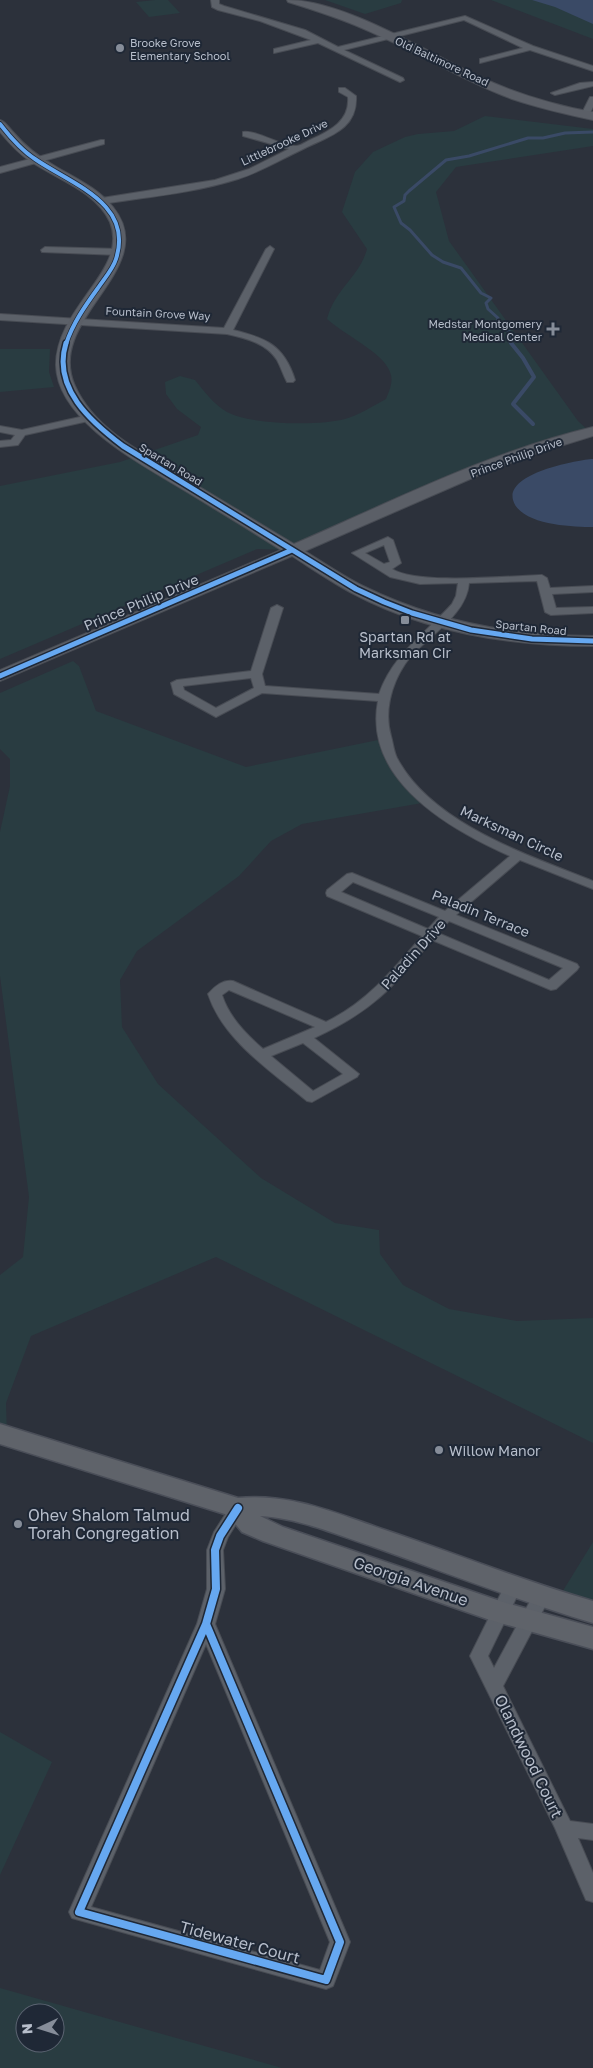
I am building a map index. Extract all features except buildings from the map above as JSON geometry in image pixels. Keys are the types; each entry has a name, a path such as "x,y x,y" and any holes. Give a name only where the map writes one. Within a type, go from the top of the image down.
{"main road":[{"name":"Georgia Avenue","path":"0,1434 238,1508 262,1506 298,1510 512,1586 535,1609 593,1638"},
{"name":"Georgia Avenue","path":"238,1508 252,1524 273,1534 500,1612 535,1609 593,1612"}],"street":[{"path":"215,0 215,5 221,8 263,18 320,40 400,80"},
{"name":"Old Baltimore Road","path":"292,0 349,17 525,99 589,116"},
{"path":"338,49 465,18 530,48 593,69"},
{"path":"276,51 320,40"},
{"path":"483,61 530,48"},
{"path":"555,92 593,84"},
{"name":"Littlebrooke Drive","path":"102,202 201,185 252,171 335,130 350,117 353,102 352,96 342,90"},
{"path":"589,116 593,99"},
{"path":"0,124 17,144 36,160 91,192 112,215 119,231 119,252 45,250"},
{"path":"246,134 297,149"},
{"path":"0,170 101,142"},
{"path":"227,330 270,249"},
{"name":"Spartan Road","path":"119,252 112,268 70,332 64,350 63,364 69,390 74,401 89,418 123,446 356,589 386,604 440,622 476,631 532,639 593,641"},
{"name":"Fountain Grove Way","path":"0,317 227,330 251,337 274,348 286,362 290,380"},
{"path":"0,429 22,432 89,418"},
{"name":"Prince Philip Drive","path":"0,676 480,470 524,453 593,431"},
{"path":"0,444 14,442 22,432"},
{"path":"385,568 394,575 420,581 542,578 551,612 593,610"},
{"name":"Marksman Circle","path":"464,581 464,592 459,603 451,614 440,622 398,666 384,698 380,714 383,739 391,759 410,786 448,819 467,831 518,855 593,885"},
{"path":"546,591 593,589"},
{"path":"260,689 256,674 277,608"},
{"path":"256,674 177,684 178,692 216,713 260,689 384,698"},
{"name":"Paladin Drive","path":"262,1055 354,1013 374,998 402,972 429,935 446,917 518,855"},
{"name":"Paladin Terrace","path":"352,878 572,967 551,986 429,935 332,893 352,878"},
{"path":"304,1037 352,1074 312,1098 231,1026 220,1011 215,994 228,984 326,1027"},
{"name":"Tidewater Court","path":"206,1624 340,1942 326,1980 79,1912 206,1624 216,1589 215,1550 220,1536 238,1508"},
{"name":"Olandwood Court","path":"512,1586 479,1656 564,1828 593,1894"},
{"name":"Olandwood Court","path":"494,1685 535,1609"},
{"name":"Olandwood Court","path":"564,1828 593,1832"}],"green space":[{"path":"168,0 180,13 149,17 136,2"},
{"path":"325,0 402,0 401,3 365,14"},
{"path":"491,0 593,0 593,39"},
{"path":"485,116 593,129 593,146 456,167 436,192 449,241 578,421 590,432 524,453 292,550 257,549 0,659 0,486 120,462 198,435 201,427 177,409 166,394 165,382 180,376 195,380 213,402 227,412 252,420 268,422 319,423 345,419 386,399 391,386 391,379 386,365 372,351 327,319 336,299 364,259 367,249 342,212 355,172 373,152 405,137 454,131"},
{"path":"0,349 50,349 49,372 54,387 0,392"},
{"path":"73,661 79,666 96,711 246,767 383,739 391,759 428,802 302,824 271,841 239,876 137,951 120,980 122,1027 158,1084 261,1178 335,1223 379,1230 380,1254 403,1285 449,1309 517,1321 593,1318 593,1443 216,1257 31,1336 6,1403 7,1436 0,1433 0,1275 23,1257 29,1197 0,976 0,832 10,786 10,759 0,749 0,693"},
{"path":"593,1542 593,1612 561,1594"},
{"path":"0,1732 52,1762 0,1875"},
{"path":"0,1988 53,2003 15,2003 15,2053 65,2053 65,2006 282,2068 0,2068"}],"water":[{"path":"532,0 593,0 593,24 555,7"},
{"path":"593,459 593,527 560,525 536,520 526,515 513,500 514,491 520,482 531,475 559,465"}],"waterway":[{"path":"511,343 509,341 510,332 497,325 498,318 488,309 486,303 491,298 481,293 461,268 443,262 432,255 410,230 401,223 394,207 404,201 405,195 409,191 446,160 469,156 528,138 543,138 565,133 593,132"},
{"path":"511,343 523,358 534,377 513,404 533,424"}],"cycle path":[{"path":"0,124 16,143 30,155 96,197 109,209 117,223 120,240 116,260 75,322 64,350 63,367 67,383 74,398 95,424 123,446 356,589 384,602 412,613 471,630 532,639 593,641"},
{"path":"0,676 292,550"},
{"path":"206,1624 340,1942 326,1980 79,1912 206,1624 216,1589 215,1550 220,1536 238,1508"}],"place":[{"name":"Brooke Grove Elementary School","path":"120,48"},
{"name":"Medstar Montgomery Medical Center","path":"553,329"},
{"name":"Spartan Rd at Marksman Cir","path":"405,620"},
{"name":"Willow Manor","path":"439,1450"},
{"name":"Ohev Shalom Talmud Torah Congregation","path":"18,1524"}]}
